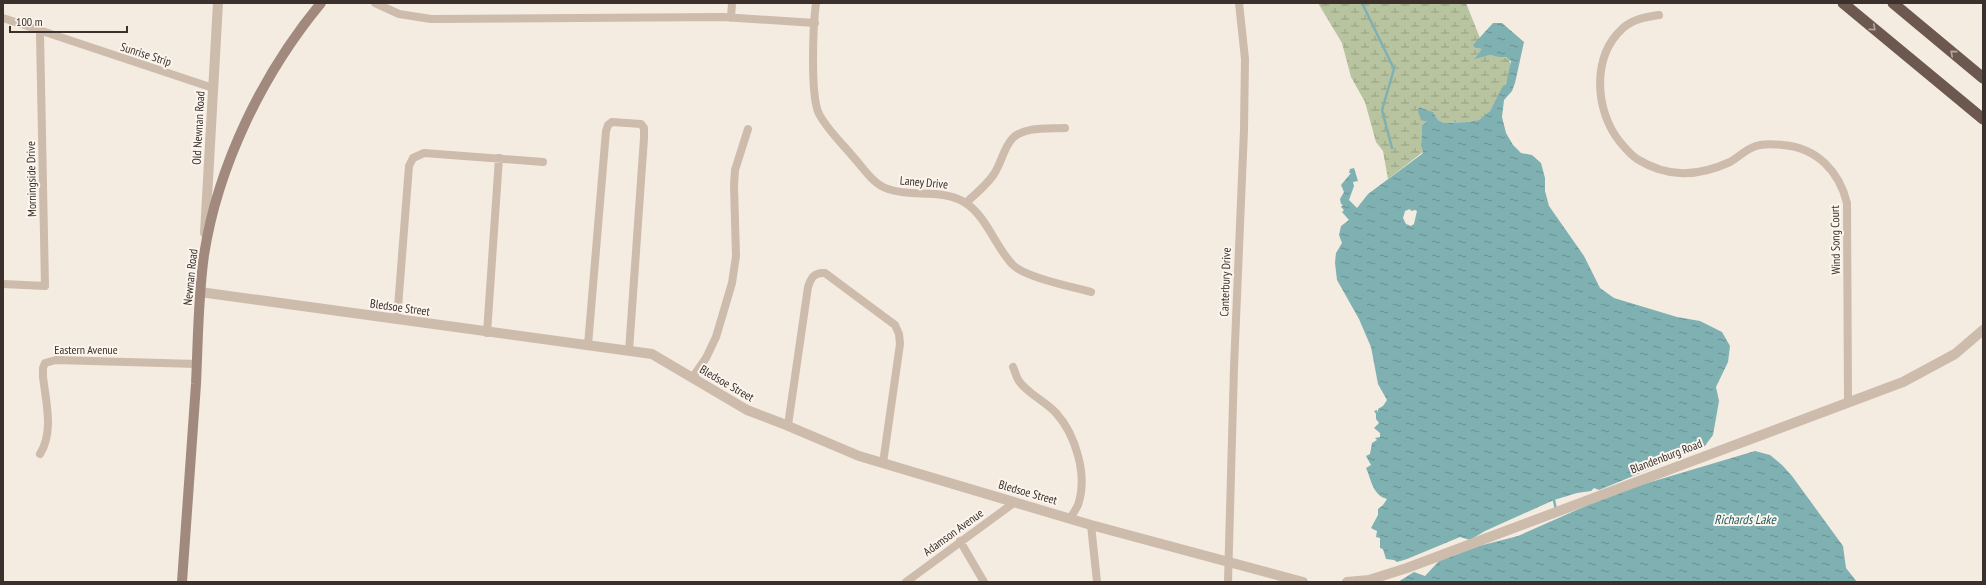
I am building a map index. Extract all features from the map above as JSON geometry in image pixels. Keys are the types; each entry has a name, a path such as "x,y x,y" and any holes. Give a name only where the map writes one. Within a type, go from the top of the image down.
{"highway":[{"path":"1843,3 1983,119"},
{"path":"1893,3 1983,78"},
{"path":"1949,91 1983,112"}],"main road":[{"name":"Newnan Road","path":"182,582 197,364 200,292 204,254 213,212 229,161 251,111 292,42 321,3"}],"street":[{"name":"Old Newnan Road","path":"204,254 218,3"},
{"path":"375,3 399,14 431,19 731,18 815,23"},
{"path":"731,18 732,3"},
{"name":"Laney Drive","path":"816,3 813,50 815,100 818,112 825,125 875,182 886,189 902,193 940,193 955,197 966,203 980,218 1012,265 1024,272 1091,292"},
{"name":"Canterbury Drive","path":"1228,582 1245,59 1239,3"},
{"name":"Wind Song Court","path":"1659,15 1641,18 1624,28 1613,40 1606,57 1601,70 1599,86 1604,113 1612,132 1636,158 1658,170 1671,172 1688,174 1704,172 1731,161 1756,146 1772,144 1791,145 1806,149 1823,160 1835,174 1843,188 1847,203 1848,403"},
{"name":"Sunrise Strip","path":"3,18 213,88"},
{"name":"Morningside Drive","path":"3,284 45,286 40,34 42,32"},
{"path":"588,346 606,131 608,124 612,122 641,124 644,128 644,138 629,350"},
{"path":"966,203 993,176 1001,163 1011,139 1028,130 1065,128"},
{"path":"692,378 706,358 716,337 732,283 736,256 735,175 740,149 748,129"},
{"path":"397,320 409,166 413,158 424,153 543,162"},
{"path":"487,333 499,158"},
{"path":"788,426 808,287 812,276 818,272 825,273 895,325 899,334 900,344 884,464"},
{"name":"Bledsoe Street","path":"200,292 487,333 652,354 741,407 859,456 1091,525 1229,563"},
{"name":"Blandenburg Road","path":"1347,582 1369,580 1407,568 1903,382 1955,354 1983,330"},
{"name":"Eastern Avenue","path":"40,454 48,435 43,372 45,364 56,360 197,364"},
{"path":"1013,367 1019,381 1056,413 1065,426 1075,447 1080,470 1080,488 1078,505 1070,518"},
{"name":"Adamson Avenue","path":"906,582 1015,502"},
{"path":"1091,525 1097,582"},
{"path":"960,541 984,582"},
{"path":"1229,563 1303,582"}],"green space":[{"path":"1318,3 1466,3 1480,38 1474,45 1475,48 1483,49 1475,57 1490,55 1509,58 1511,67 1507,81 1490,111 1479,120 1444,123 1438,120 1433,112 1419,107 1424,120 1427,122 1422,125 1421,146 1423,152 1388,179 1383,151 1376,142 1365,102 1351,77 1342,43"}],"water":[{"path":"1493,23 1502,23 1524,42 1515,83 1512,91 1504,100 1502,117 1506,133 1513,145 1521,153 1532,155 1541,163 1549,206 1584,256 1600,288 1614,298 1677,317 1700,321 1722,332 1730,346 1728,362 1716,387 1719,401 1713,435 1704,447 1599,490 1594,488 1591,491 1577,493 1554,500 1485,531 1470,540 1460,537 1397,562 1386,559 1383,549 1380,548 1380,538 1376,537 1377,531 1371,528 1378,515 1378,509 1387,499 1378,494 1373,486 1366,468 1371,465 1366,456 1370,454 1372,443 1377,440 1375,438 1380,437 1380,433 1374,428 1379,423 1376,419 1376,414 1374,411 1377,410 1378,413 1378,409 1383,406 1387,400 1378,384 1371,347 1359,319 1337,280 1335,263 1336,253 1342,243 1339,235 1341,226 1349,220 1342,212 1344,210 1341,207 1343,205 1341,204 1340,199 1344,192 1341,185 1351,173 1349,173 1350,169 1354,168 1358,181 1353,182 1354,186 1349,200 1357,208 1368,194 1422,154 1422,125 1427,122 1421,120 1418,111 1419,107 1433,112 1438,120 1444,123 1479,120 1490,111 1503,86 1506,84 1511,61 1506,57 1490,55 1474,59 1482,49 1475,48 1473,45","holes":["1410,209 1411,211 1417,211 1414,224 1411,226 1406,224 1403,218 1405,211"]},
{"name":"Richards Lake","path":"1755,451 1770,455 1792,476 1843,546 1846,568 1857,582 1398,582 1414,572 1425,576 1439,561 1479,546 1518,536 1606,497 1644,484"}],"waterway":[{"path":"1362,3 1394,69 1382,110 1392,148"},
{"path":"1554,500 1556,510"}]}
